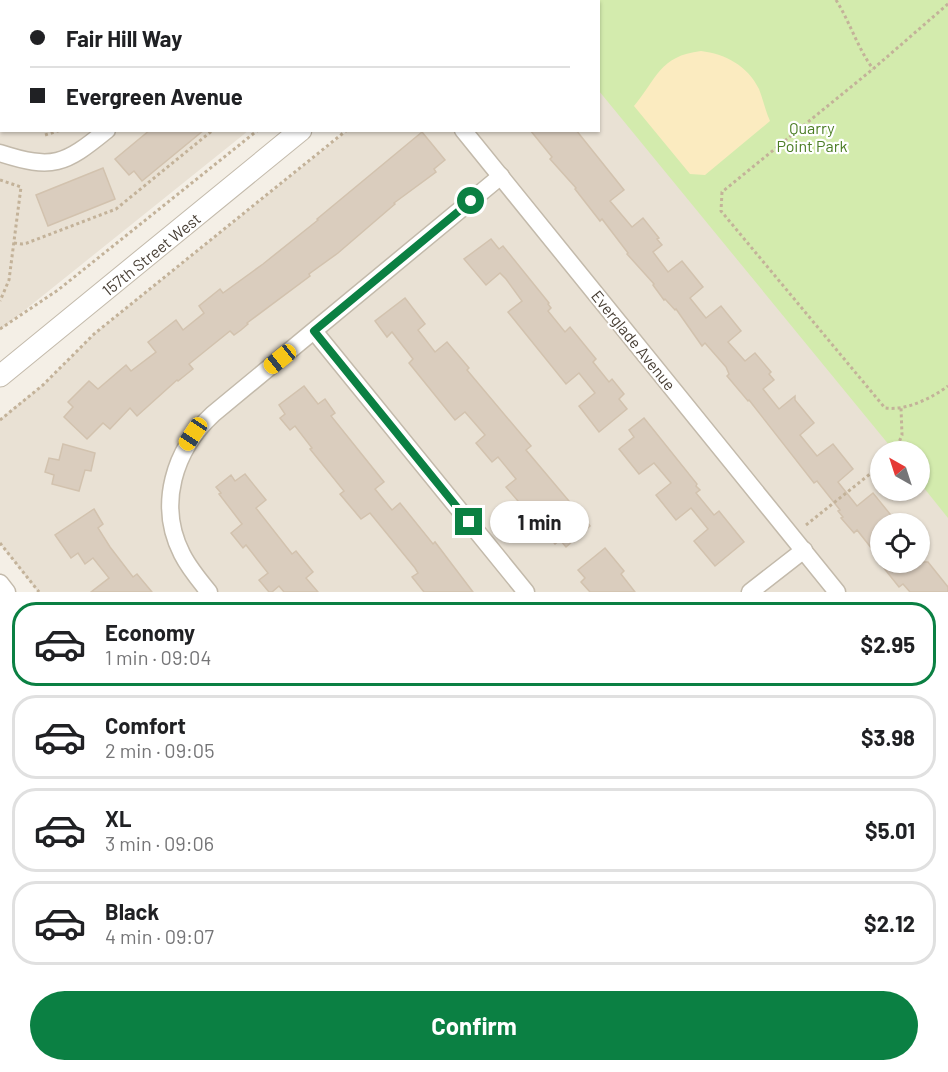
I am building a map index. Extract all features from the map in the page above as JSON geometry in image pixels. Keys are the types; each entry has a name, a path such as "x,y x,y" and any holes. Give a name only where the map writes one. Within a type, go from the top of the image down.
{"street":[{"path":"0,153 38,163 55,162 81,151 105,132"},
{"name":"157th Street West","path":"0,376 299,132"},
{"name":"Everglade Avenue","path":"466,132 837,592"},
{"path":"209,592 181,553 172,526 171,484 179,458 193,434 202,423 501,176"},
{"path":"314,331 526,592"},
{"path":"750,592 804,550"},
{"path":"0,583 7,592"}],"path":[{"path":"836,0 846,16 863,55 873,69"},
{"path":"948,4 873,69 722,192 721,211 885,408 897,410 923,400 948,386"},
{"path":"45,135 55,132"},
{"path":"14,243 22,244 116,209 211,132"},
{"path":"0,329 58,290 256,132"},
{"path":"0,420 36,391 94,334 345,132"},
{"path":"0,180 21,187 9,280 0,301"},
{"path":"900,441 902,435 901,408"},
{"path":"806,525 870,474"},
{"path":"0,543 39,592"}],"shaded area":[{"path":"600,81 894,441 870,441 870,501 930,501 930,484 948,507 948,592 38,592 0,544 0,419 46,382 94,334 346,132 600,132"},
{"path":"0,132 247,132 0,330"}],"green space":[{"name":"Quarry Point Park","path":"600,0 948,0 948,518 930,496 930,441 886,441 600,92"}],"sand":[{"path":"701,51 727,58 748,73 759,89 770,121 705,175 690,174 634,106 667,63 687,54"}],"building":[{"path":"148,132 202,132 142,181 134,171 129,175 115,159"},
{"path":"422,132 445,160 434,169 436,172 394,203 338,253 241,330 234,335 230,331 189,364 193,369 177,380 137,416 130,408 110,429 103,423 87,439 64,417 73,407 68,402 89,381 98,389 126,365 131,371 156,352 148,342 176,320 183,330 204,313 199,306 220,289 223,293 263,264"},
{"path":"532,132 578,132 624,190 610,201 632,227 643,218 659,238 657,239 662,245 653,252 668,272 682,261 703,287 690,298 706,318 721,306 741,331 728,342 745,361 755,353 771,372 769,374 774,380 763,389 779,409 795,396 795,400 814,423 800,435 817,456 833,444 853,469 838,482 857,506 870,495 870,501 879,501 889,513 870,513 870,546 857,530 854,533 841,518 843,517 838,511 840,510 817,481 814,483 749,400 727,376 729,374 726,367 705,343 702,346 676,309 664,300 602,219 600,221 576,188 550,159 552,157"},
{"path":"103,168 115,199 48,226 36,195"},
{"path":"491,239 499,249 503,246 549,303 551,308 548,311 565,332 570,327 596,359 593,362 609,382 612,379 624,394 619,399 627,409 599,432 579,406 595,393 579,373 566,384 508,312 522,301 506,279 500,273 486,285 464,259"},
{"path":"405,298 425,324 418,330 435,352 447,342 469,368 467,370 531,446 526,450 590,526 566,547 560,540 555,544 506,487 516,479 498,457 492,462 476,443 485,435 465,412 455,420 409,363 413,359 392,332 387,337 375,321"},
{"path":"304,386 318,404 325,399 335,413 331,416 384,482 375,489 392,510 400,503 433,544 435,542 473,592 424,592 412,577 418,573 415,568 370,513 361,519 340,494 344,491 310,449 312,448 295,426 290,430 280,418 285,414 279,405"},
{"path":"644,418 697,484 700,490 696,493 714,515 719,511 744,542 715,566 694,541 708,529 691,508 676,520 656,495 671,483 654,463 639,474 619,449 634,437 629,430"},
{"path":"63,444 95,453 91,471 85,470 79,491 52,484 54,475 45,472 49,458 59,460"},
{"path":"245,474 266,500 256,508 292,554 296,551 313,572 306,578 318,592 284,592 279,586 269,592 259,580 268,573 246,545 243,548 231,533 242,524 216,487 231,475 235,481"},
{"path":"94,509 103,524 98,528 110,547 133,577 137,574 152,592 91,592 109,578 93,558 85,564 78,553 71,558 55,535"},
{"path":"605,548 624,571 621,574 635,592 590,592 581,582 585,578 578,570"},
{"path":"930,564 948,587 948,592 910,592 903,584 899,587 888,573 930,573"}],"route":[{"path":"469,522 314,331 471,201"}]}
